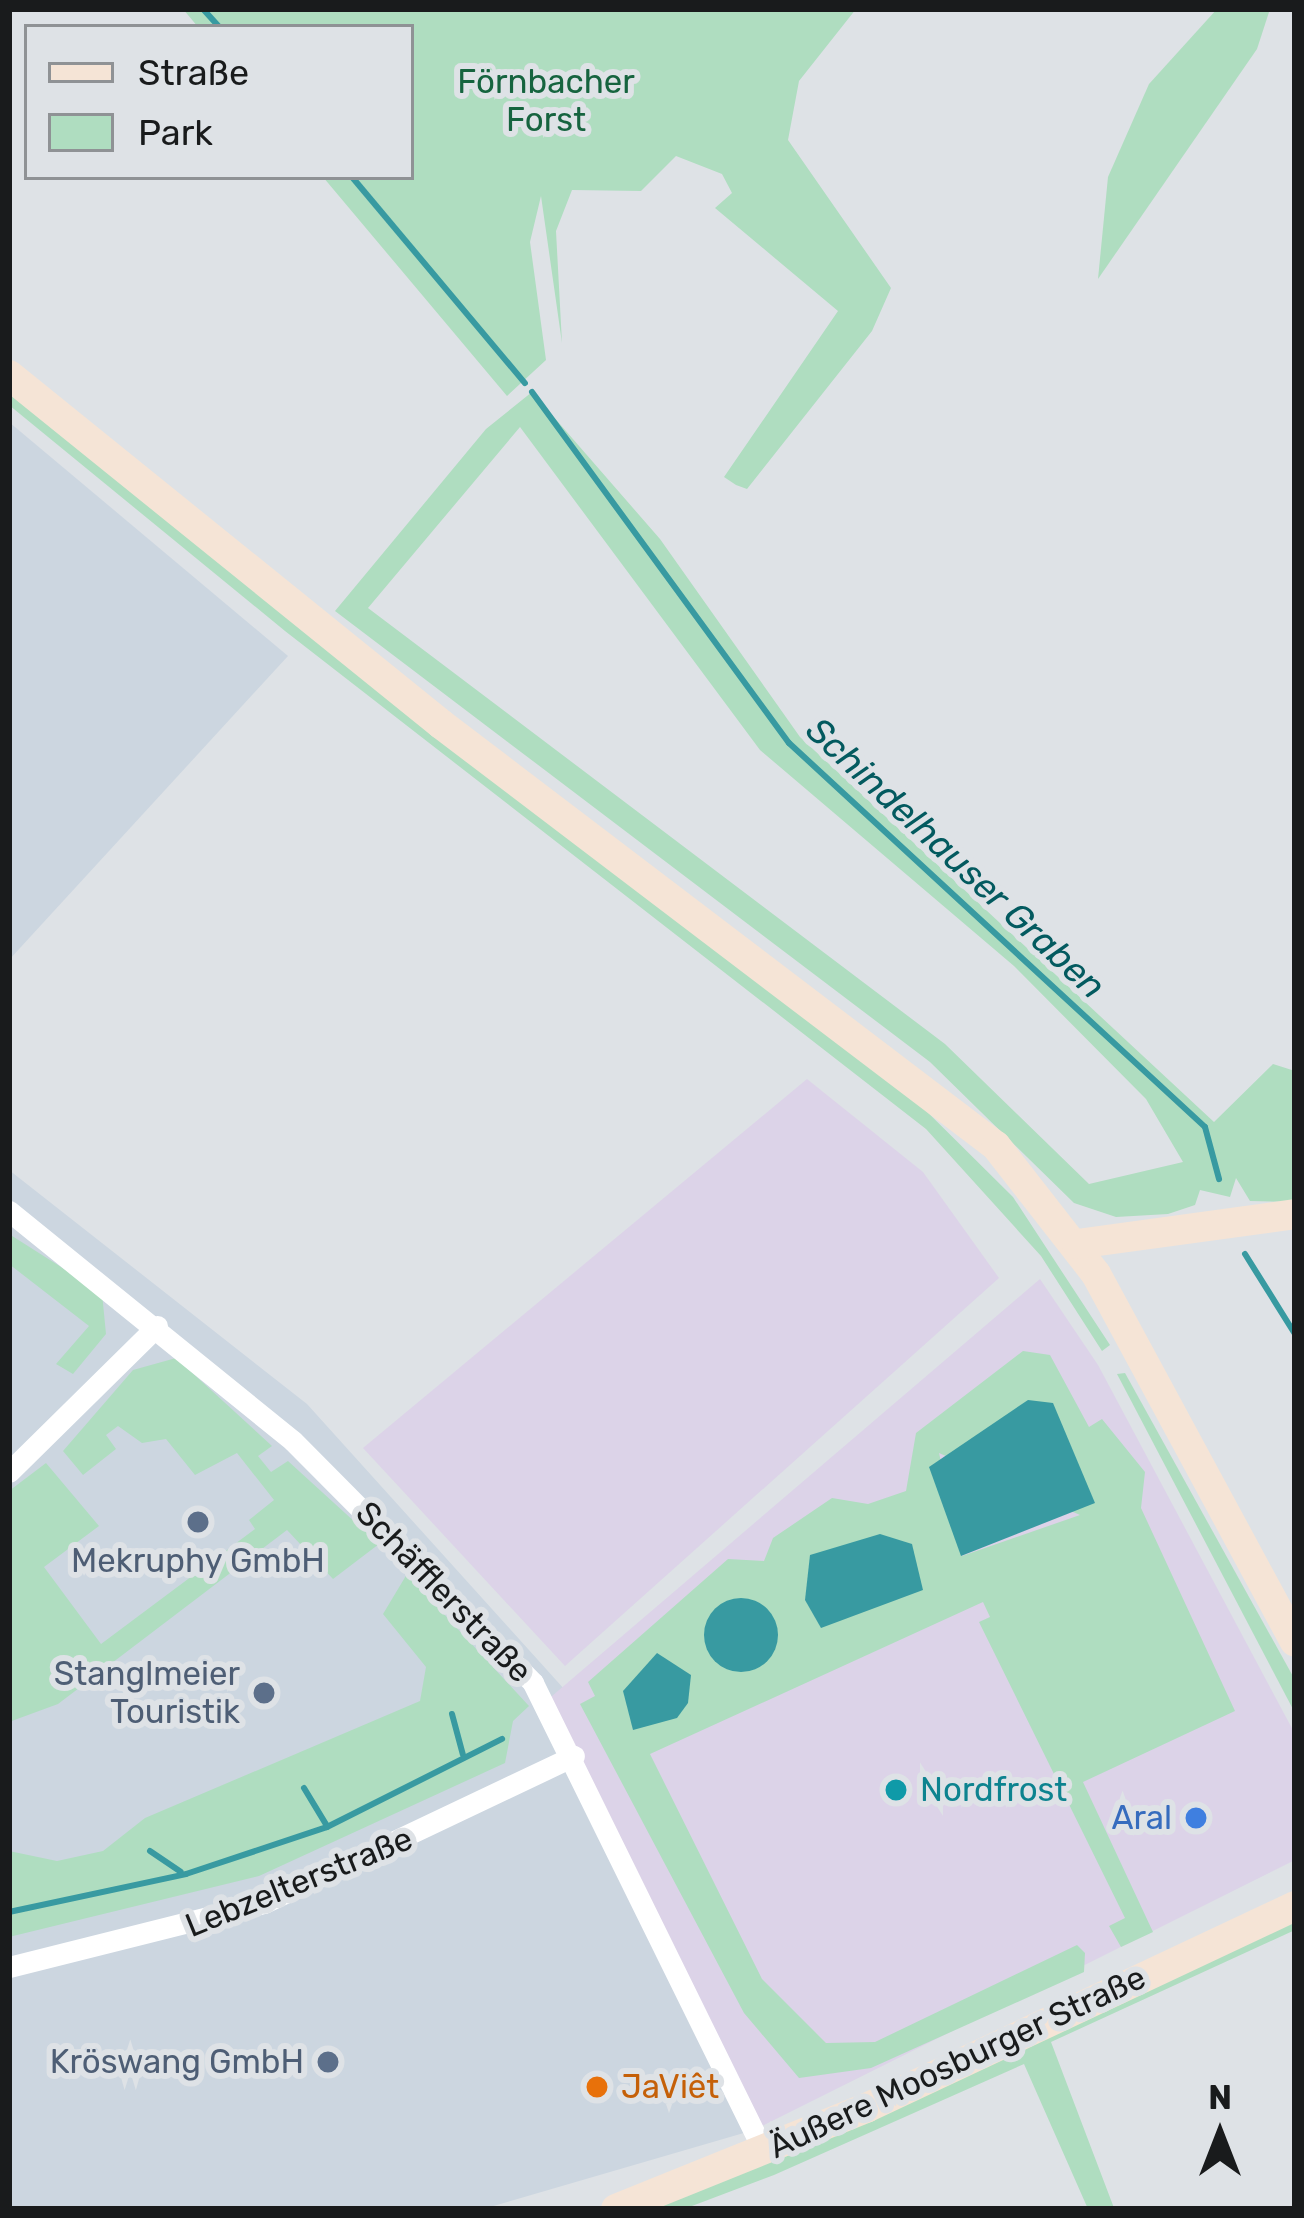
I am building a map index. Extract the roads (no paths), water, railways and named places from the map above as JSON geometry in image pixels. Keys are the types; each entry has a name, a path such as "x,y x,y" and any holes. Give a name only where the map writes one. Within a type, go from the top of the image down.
{"main road":[{"path":"9,353 104,445"},
{"path":"9,375 104,445 441,724 926,1084 1077,1244 1295,1642"},
{"path":"1077,1244 1295,1214"},
{"name":"Äußere Moosburger Straße","path":"616,2209 764,2152 1295,1906"}],"street":[{"name":"Schäfflerstraße","path":"9,1211 157,1326 488,1633 574,1756 764,2152"},
{"path":"9,1472 157,1326"},
{"name":"Lebzelterstraße","path":"9,1966 264,1903 574,1756"}],"water":[{"path":"1028,1400 1053,1403 1095,1503 961,1556 929,1467"},
{"path":"880,1534 912,1544 923,1590 821,1628 805,1600 810,1555"},
{"path":"741,1598 767,1609 778,1635 767,1661 741,1672 715,1661 704,1635 715,1609"},
{"path":"657,1653 691,1675 688,1703 677,1718 633,1730 623,1691"}],"waterway":[{"name":"Schindelhauser Graben","path":"203,9 216,24"},
{"name":"Schindelhauser Graben","path":"355,180 525,383"},
{"name":"Schindelhauser Graben","path":"532,392 789,743 1205,1127 1219,1179"},
{"name":"Schindelhauser Graben","path":"1245,1254 1295,1334"},
{"path":"452,1714 463,1755"},
{"path":"9,1912 186,1874 327,1827 502,1739"},
{"path":"304,1788 327,1826"},
{"path":"150,1851 181,1872"}],"place":[{"name":"Mekruphy GmbH","path":"198,1522"},
{"name":"Stanglmeier Touristik","path":"264,1693"},
{"name":"Nordfrost","path":"896,1790"},
{"name":"Aral","path":"1196,1818"},
{"name":"Kröswang GmbH","path":"328,2062"},
{"name":"JaViêt","path":"597,2087"}],"park label":[{"name":"Förnbacher Forst","path":"546,101"}]}
